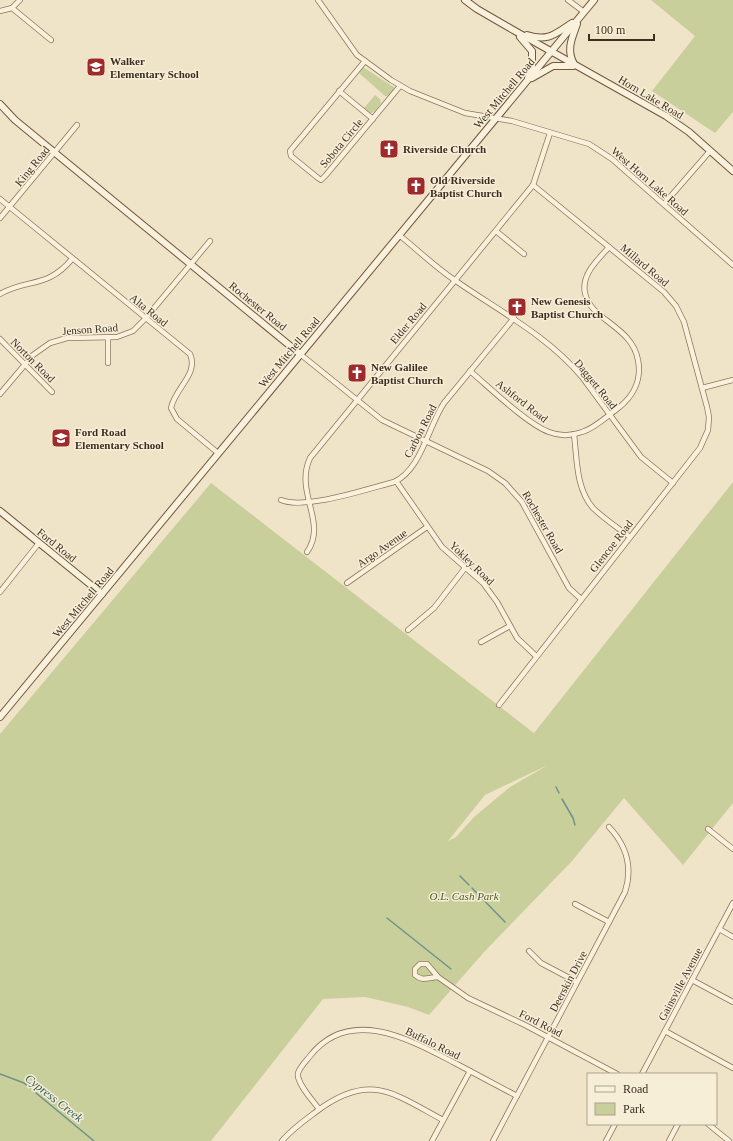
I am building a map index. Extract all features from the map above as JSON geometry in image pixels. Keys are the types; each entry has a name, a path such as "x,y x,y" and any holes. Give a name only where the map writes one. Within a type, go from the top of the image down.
{"main road":[{"path":"465,0 477,9 515,31 538,39 552,36 579,18"},
{"name":"West Mitchell Road","path":"0,717 594,0"},
{"path":"527,81 553,66 575,66 571,58 569,45 579,18"},
{"path":"515,31 532,51 532,66 527,81"},
{"name":"Horn Lake Road","path":"515,31 666,116 733,171"},
{"name":"Rochester Road","path":"0,104 12,117 300,354"},
{"name":"Ford Road","path":"0,511 102,594"}],"street":[{"path":"0,11 12,8 20,0"},
{"name":"West Horn Lake Road","path":"318,0 349,45 365,61 400,86 465,113 497,117 589,144 603,152 733,265"},
{"path":"568,0 584,12"},
{"path":"12,8 51,40"},
{"name":"Sobota Circle","path":"365,61 290,151 291,156 321,180 400,86"},
{"path":"339,91 373,119"},
{"name":"King Road","path":"0,218 78,125"},
{"name":"Elder Road","path":"307,552 315,533 304,480 306,468 310,458 533,185 550,133"},
{"path":"664,204 710,151"},
{"name":"Millard Road","path":"533,185 664,292 678,308 684,322 702,388"},
{"name":"Alta Road","path":"0,199 145,319 190,354 193,360 192,370 172,398 170,408 177,419 218,453"},
{"path":"496,231 524,254"},
{"name":"Daggett Road","path":"399,235 455,281 514,318 575,369 641,457 673,483"},
{"name":"Jenson Road","path":"0,394 25,363 38,350 54,341 67,338 108,338 130,333 145,319 210,240"},
{"name":"Ashford Road","path":"470,371 538,427 552,433 574,434 591,428 625,403 637,384 639,368 637,353 631,341 591,306 585,293 584,284 587,274 609,247"},
{"path":"0,294 8,290 38,283 52,277 72,259"},
{"name":"Carbon Road","path":"281,500 294,503 309,502 396,481 414,465 440,409 514,318"},
{"path":"108,338 108,363"},
{"name":"Norton Road","path":"0,340 25,363 52,392"},
{"name":"Rochester Road","path":"300,354 384,421 488,471 509,487 528,513 569,588 581,599"},
{"path":"702,388 733,380"},
{"name":"Glencoe Road","path":"499,705 700,448 708,433 708,413 702,388"},
{"path":"574,434 580,482 585,497 597,512 630,538"},
{"name":"Yokley Road","path":"396,481 427,527 445,550 489,590 520,642 536,656"},
{"name":"Argo Avenue","path":"347,583 427,527"},
{"path":"0,592 39,543"},
{"path":"408,630 434,608 465,568"},
{"path":"481,642 510,626"},
{"name":"Deerskin Drive","path":"493,1141 625,892 629,872 623,846 609,826"},
{"path":"708,829 733,849"},
{"name":"Gainsville Avenue","path":"643,1073 733,903"},
{"path":"575,904 610,922"},
{"path":"719,929 733,937"},
{"path":"529,951 541,963 577,982"},
{"name":"Ford Road","path":"438,977 423,980 414,973 415,969 420,964 427,964 438,977 478,1004 548,1037 615,1073"},
{"path":"692,980 733,1002"},
{"name":"Buffalo Road","path":"319,1110 302,1085 298,1073 318,1046 328,1039 343,1032 366,1030 401,1036 517,1096"},
{"path":"665,1031 733,1068"},
{"path":"432,1141 470,1071"},
{"path":"282,1141 295,1128 319,1110 342,1094 355,1090 372,1089 395,1095 443,1120"},
{"path":"606,1141 615,1125"},
{"path":"669,1141 677,1125"},
{"path":"709,1125 730,1141"}],"green space":[{"path":"651,0 733,0 733,112 715,133 652,91 695,36"},
{"path":"363,67 395,88 388,96 385,96 359,73"},
{"path":"375,95 380,99 381,103 375,111 370,114 364,108"},
{"name":"O.L. Cash Park","path":"733,482 733,803 683,865 624,798 572,861 485,951 429,1015 408,1007 365,997 323,999 211,1141 0,1141 0,734 211,483 534,733","holes":["548,765 510,787 474,817 456,837 448,841 485,795"]}],"waterway":[{"path":"556,787 559,793"},
{"path":"562,799 573,818 575,825"},
{"path":"460,876 469,885"},
{"path":"472,888 505,922"},
{"path":"387,918 451,969"},
{"name":"Cypress Creek","path":"0,1074 24,1083 94,1141"}],"place":[{"name":"Walker Elementary School","path":"96,67"},
{"name":"Riverside Church","path":"389,149"},
{"name":"Old Riverside Baptist Church","path":"416,186"},
{"name":"New Genesis Baptist Church","path":"517,307"},
{"name":"New Galilee Baptist Church","path":"357,373"},
{"name":"Ford Road Elementary School","path":"61,438"}]}
